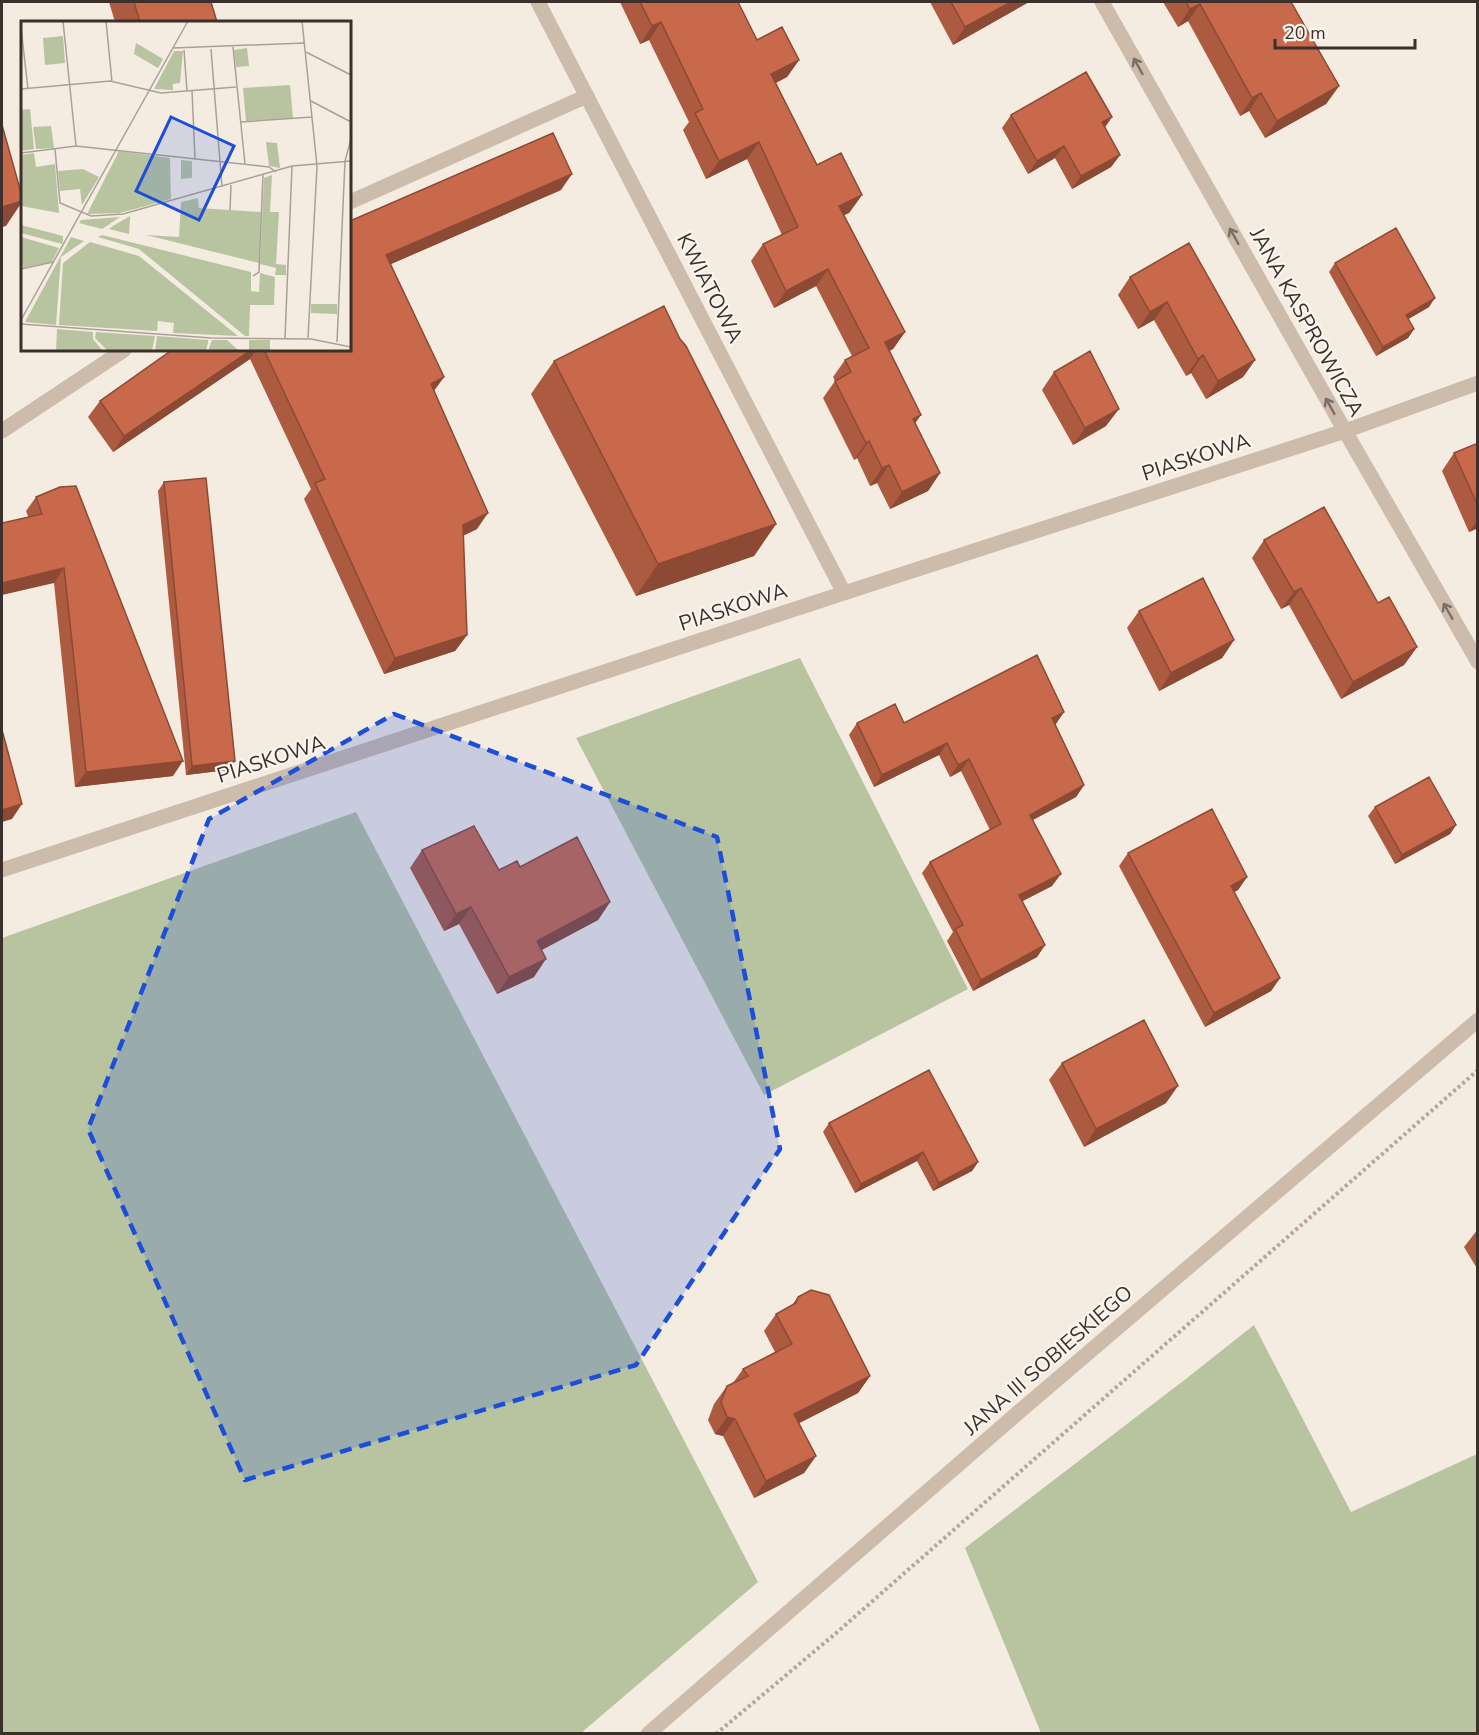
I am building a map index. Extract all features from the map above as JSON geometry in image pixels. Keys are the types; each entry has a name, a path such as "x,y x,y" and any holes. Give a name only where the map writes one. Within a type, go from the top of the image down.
{"street":[{"name":"KWIATOWA","path":"538,2 844,593"},
{"name":"JANA KASPROWICZA","path":"1102,2 1478,662"},
{"path":"351,202 587,96"},
{"path":"2,431 122,351"},
{"name":"PIASKOWA","path":"2,870 1345,431 1478,383"},
{"name":"JANA III SOBIESKIEGO","path":"648,1734 1020,1411 1478,1020"}],"path":[{"path":"716,1734 835,1634 1478,1071"}],"highlighted area":[{"path":"394,714 717,837 780,1149 636,1365 245,1480 88,1129 209,819"}],"green space":[{"path":"800,658 968,989 764,1095 576,738"},
{"path":"356,812 758,1582 581,1733 2,1733 2,938"},
{"path":"1254,1325 1351,1512 1477,1454 1477,1733 1041,1733 965,1548"}],"building":[{"path":"134,2 211,2 217,21 140,21"},
{"path":"640,2 738,2 757,40 782,27 799,60 771,74 817,165 841,153 862,195 839,206 905,332 885,342 921,415 913,419 940,473 902,492 889,465 882,468 869,441 866,443 835,381 851,372 845,360 869,348 828,269 786,291 763,244 798,227 759,142 719,161 695,113 703,109 661,22 652,26"},
{"path":"951,2 1011,2 965,27"},
{"path":"1186,2 1291,2 1339,86 1277,121 1261,93 1252,98 1200,4 1190,9"},
{"path":"1086,72 1112,117 1102,122 1120,155 1081,176 1064,146 1037,161 1011,115"},
{"path":"2,125 21,192 21,201 2,207"},
{"path":"553,133 572,174 386,255 444,377 431,384 488,513 463,525 467,635 395,658 315,483 325,479 264,351 351,351 351,221"},
{"path":"1396,228 1435,298 1406,315 1414,329 1383,347 1335,263"},
{"path":"1189,243 1255,360 1218,381 1203,355 1198,359 1167,302 1150,312 1130,277"},
{"path":"664,306 776,524 658,564 554,361"},
{"path":"171,351 250,351 124,436 100,401"},
{"path":"1090,351 1119,409 1085,428 1054,372"},
{"path":"1478,443 1478,506 1454,453"},
{"path":"206,478 235,761 192,766 164,482"},
{"path":"76,486 183,761 86,772 64,568 2,583 2,523 42,514 36,497 60,487"},
{"path":"1324,507 1378,603 1389,597 1417,647 1353,682 1301,588 1294,592 1264,540"},
{"path":"1203,578 1234,640 1171,673 1139,611"},
{"path":"1037,655 1064,712 1052,718 1084,785 1030,815 1061,874 1019,895 1045,945 981,980 955,929 963,925 930,862 1001,824 969,759 958,765 947,743 882,775 857,723 895,704 904,723"},
{"path":"2,730 22,804 2,810"},
{"path":"1429,777 1456,825 1402,855 1375,807"},
{"path":"1212,809 1247,877 1231,886 1280,978 1214,1013 1128,853"},
{"path":"474,826 499,870 517,861 520,867 577,837 610,902 537,941 546,959 509,977 471,907 456,914 422,850"},
{"path":"1144,1020 1178,1086 1096,1129 1062,1063"},
{"path":"929,1070 978,1162 939,1183 923,1152 861,1184 829,1123"},
{"path":"811,1290 829,1295 870,1376 794,1414 816,1456 766,1481 735,1419 727,1417 721,1402 727,1386 748,1376 743,1369 792,1344 776,1314 796,1303 798,1297"}]}
